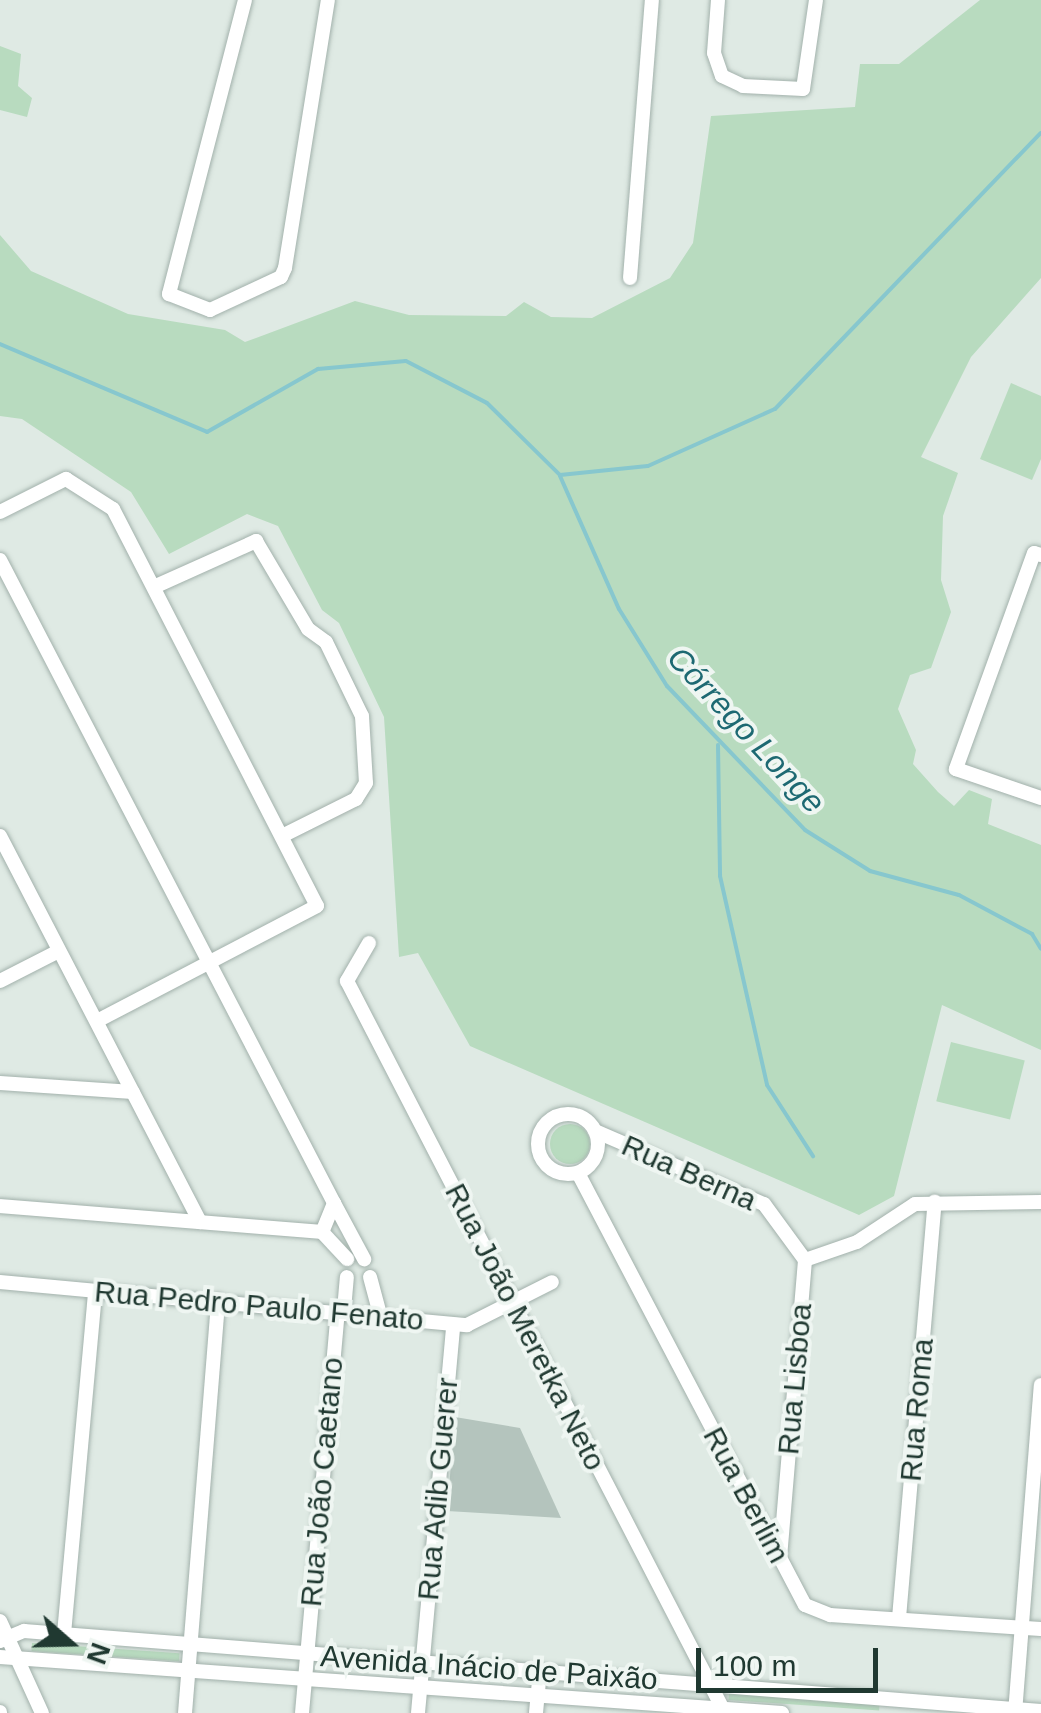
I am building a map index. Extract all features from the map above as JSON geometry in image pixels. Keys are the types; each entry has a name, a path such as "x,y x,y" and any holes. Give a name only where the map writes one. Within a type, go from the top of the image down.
{"street":[{"path":"245,0 169,294 210,310 281,277 285,268 328,0"},
{"path":"630,278 652,0"},
{"path":"718,0 714,53 722,76 743,86 803,89 816,0"},
{"path":"0,512 66,479 114,509 284,835 316,906 96,1021"},
{"path":"156,586 256,541 308,629 326,642 362,716 366,783 356,798 284,835"},
{"path":"1038,554 956,769 1041,798"},
{"path":"0,560 362,1253 346,1255 322,1232 0,1206"},
{"path":"0,836 200,1222"},
{"name":"Rua João Meretka Neto","path":"369,943 347,981 723,1710"},
{"path":"0,982 59,951"},
{"path":"0,1083 133,1092"},
{"name":"Rua Berna","path":"596,1131 596,1156 578,1173 548,1166 539,1137 550,1120 570,1114 596,1131 764,1204 805,1260"},
{"name":"Rua Berlim","path":"578,1173 780,1558 816,1611 1041,1630"},
{"name":"Rua Roma","path":"899,1618 935,1202"},
{"path":"805,1260 858,1242 915,1204 1041,1202"},
{"path":"322,1232 334,1203"},
{"name":"Rua Lisboa","path":"780,1558 805,1260"},
{"name":"Rua João Caetano","path":"302,1713 347,1277"},
{"path":"370,1277 380,1314"},
{"name":"Rua Pedro Paulo Fenato","path":"0,1282 341,1310 453,1324 513,1303 552,1282"},
{"path":"64,1634 95,1291"},
{"path":"185,1713 218,1300"},
{"name":"Rua Adib Guerer","path":"418,1713 453,1324"},
{"path":"1015,1711 1041,1385"},
{"path":"0,1621 4,1641 42,1713"},
{"name":"Avenida Inácio de Paixão","path":"4,1641 24,1632 64,1634 191,1647 709,1684 891,1706 1041,1711"},
{"name":"Avenida Inácio de Paixão","path":"0,1657 189,1666 538,1695 654,1709 782,1713"},
{"path":"536,1713 540,1670"}],"green space":[{"path":"980,0 1041,0 1041,278 971,357 921,457 958,473 943,516 941,580 951,612 931,668 910,675 898,709 916,750 913,764 938,792 954,806 969,790 992,799 988,824 1041,845 1041,1050 942,1005 894,1196 859,1215 470,1046 418,953 399,957 384,717 339,623 322,610 278,526 247,514 169,554 131,492 22,419 0,416 0,235 31,271 128,314 225,330 245,342 355,301 409,315 506,316 524,302 551,317 592,318 670,278 693,243 711,116 855,107 860,64 899,64"},
{"path":"0,46 21,54 18,86 32,98 27,117 0,110"},
{"path":"1011,383 1041,396 1041,459 1032,480 980,459"},
{"path":"951,1042 1025,1060 1010,1120 936,1101"},
{"path":"570,1124 584,1130 590,1144 584,1158 570,1164 556,1158 550,1144 556,1130"},
{"path":"32,1643 180,1653 179,1661 31,1651"},
{"path":"729,1693 880,1704 879,1711 729,1700"}],"building":[{"path":"455,1417 520,1428 561,1518 447,1511"}],"waterway":[{"path":"0,344 207,432 318,369 406,361 487,403 560,475 648,466 775,409 1041,133"},
{"name":"Córrego Longe","path":"560,476 619,609 667,686 805,830 870,871 959,895 1032,934 1041,949"},
{"path":"718,745 720,876 767,1085 813,1156"}]}
